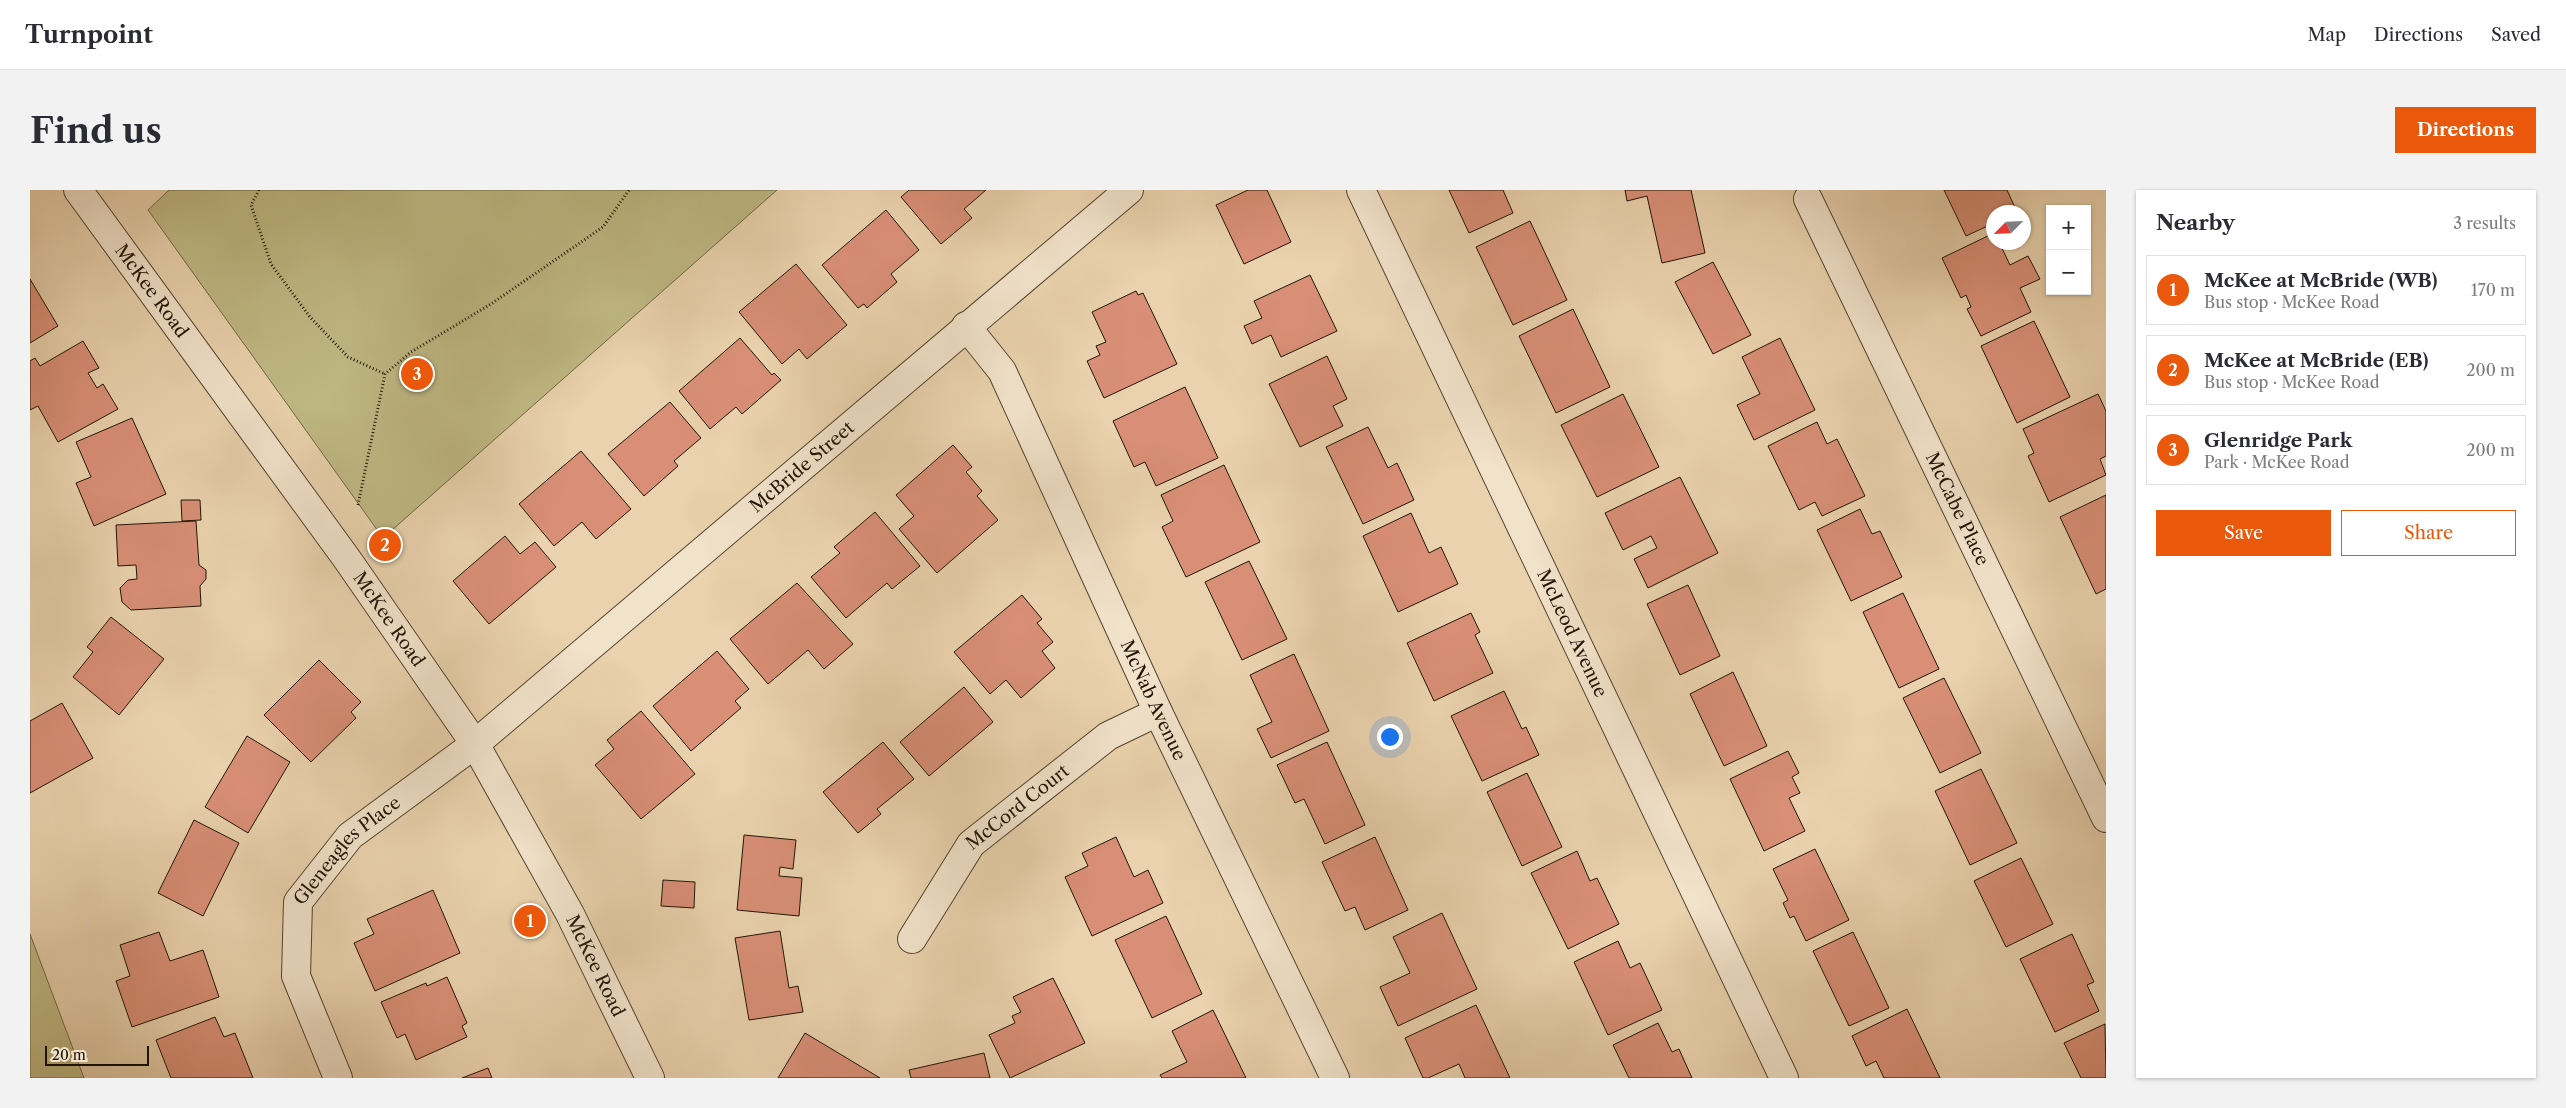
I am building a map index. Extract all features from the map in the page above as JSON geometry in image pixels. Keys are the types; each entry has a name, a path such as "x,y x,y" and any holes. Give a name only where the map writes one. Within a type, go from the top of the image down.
{"street":[{"name":"McKee Road","path":"78,190 347,560 475,744 570,914 650,1078"},
{"name":"McBride Street","path":"475,744 966,326 1129,190"},
{"name":"McLeod Avenue","path":"1361,190 1784,1078"},
{"name":"McCabe Place","path":"1808,199 2106,818"},
{"name":"McNab Avenue","path":"966,326 1002,371 1158,712 1335,1078"},
{"name":"McCord Court","path":"912,940 971,844 1108,736 1158,712"},
{"name":"Gleneagles Place","path":"338,1078 296,976 298,902 350,836 475,744"}],"path":[{"path":"259,190 251,205 271,264 310,317 348,357 385,374"},
{"path":"358,505 385,374 411,352 491,304 603,227 629,190"}],"shaded area":[{"path":"169,190 777,190 383,538 148,210"},
{"path":"30,934 84,1078 30,1078"}],"building":[{"path":"909,190 986,190 964,209 972,218 941,244 901,197"},
{"path":"1248,190 1267,190 1291,242 1244,264 1216,205"},
{"path":"1449,190 1503,190 1513,213 1469,233"},
{"path":"1625,190 1691,190 1705,253 1662,263 1647,196 1627,201"},
{"path":"1944,190 2007,190 2014,205 1986,205 1986,227 1966,236"},
{"path":"886,210 919,250 891,274 897,282 867,308 864,304 858,308 822,265"},
{"path":"1530,221 1567,300 1513,325 1476,247"},
{"path":"1986,237 1986,250 2003,250 2010,265 2028,256 2040,279 2020,288 2031,312 1981,336 1967,309 1971,307 1966,295 1961,298 1942,258"},
{"path":"1713,262 1751,335 1713,354 1675,282"},
{"path":"796,264 847,325 807,359 799,349 782,364 739,312"},
{"path":"1310,275 1337,331 1281,357 1271,335 1252,344 1244,326 1262,318 1254,301"},
{"path":"30,279 58,326 30,343"},
{"path":"1136,291 1138,295 1143,293 1177,364 1104,398 1087,361 1100,355 1096,346 1106,342 1092,312"},
{"path":"1573,309 1610,387 1556,413 1519,336"},
{"path":"2034,321 2070,397 2017,423 1981,346"},
{"path":"740,338 772,375 774,373 781,380 742,414 736,407 710,429 679,391"},
{"path":"1780,338 1815,410 1754,440 1737,405 1760,394 1742,357"},
{"path":"83,341 99,368 88,373 97,388 103,384 118,409 58,442 38,406 30,410 30,361 35,358 40,366"},
{"path":"1327,356 1347,399 1333,406 1343,426 1300,447 1269,384"},
{"path":"1185,387 1218,458 1156,486 1145,462 1134,467 1113,421"},
{"path":"1623,394 1659,467 1597,497 1561,425"},
{"path":"2098,394 2106,411 2106,456 2100,459 2106,475 2049,502 2028,456 2034,453 2023,429"},
{"path":"670,402 701,438 674,461 678,466 644,496 608,454"},
{"path":"132,418 166,494 94,526 76,483 91,477 76,442"},
{"path":"1817,422 1827,444 1837,439 1865,496 1822,516 1815,502 1799,510 1768,446"},
{"path":"1368,427 1388,468 1397,463 1414,500 1363,524 1326,447"},
{"path":"953,445 972,467 966,472 982,491 977,496 998,520 937,573 899,529 914,516 896,495"},
{"path":"581,451 631,509 596,539 582,522 554,546 519,504"},
{"path":"1224,465 1260,542 1186,577 1162,527 1173,521 1161,495"},
{"path":"1680,477 1718,553 1648,588 1634,559 1657,548 1651,536 1623,550 1605,513"},
{"path":"2106,495 2106,589 2096,594 2060,517"},
{"path":"181,500 200,500 201,520 182,521"},
{"path":"1860,509 1872,534 1880,531 1902,577 1851,601 1817,530"},
{"path":"875,512 920,566 892,589 887,583 846,618 811,577 840,553 834,547"},
{"path":"1411,513 1429,553 1441,547 1458,584 1398,612 1363,536"},
{"path":"196,521 199,565 206,570 206,579 200,586 201,606 131,610 122,602 120,588 128,580 137,579 136,565 118,566 116,525"},
{"path":"505,536 520,554 535,542 556,567 489,624 453,581"},
{"path":"1249,561 1287,639 1242,660 1205,582"},
{"path":"797,583 853,644 824,669 808,650 768,684 730,639"},
{"path":"1688,585 1720,656 1680,675 1647,604"},
{"path":"1903,593 1939,669 1899,688 1863,612"},
{"path":"1022,595 1042,619 1037,623 1053,642 1042,651 1055,668 1021,698 1006,680 990,694 954,652"},
{"path":"1471,613 1480,632 1475,635 1493,673 1434,701 1407,643"},
{"path":"111,617 164,659 119,715 73,677 93,652 87,647"},
{"path":"717,651 749,689 735,701 741,708 691,751 653,706"},
{"path":"1294,654 1329,731 1271,758 1257,729 1272,722 1250,675"},
{"path":"319,660 361,702 351,712 356,718 311,762 264,715"},
{"path":"1733,672 1767,746 1724,766 1690,694"},
{"path":"1944,678 1981,753 1940,773 1903,698"},
{"path":"964,687 993,722 929,776 900,742"},
{"path":"1504,691 1522,729 1526,727 1539,755 1482,781 1451,716"},
{"path":"62,703 93,758 30,793 30,721"},
{"path":"641,711 695,774 641,819 595,765 614,749 607,740"},
{"path":"247,736 290,762 248,833 205,807"},
{"path":"883,742 914,779 877,809 881,814 858,833 823,792"},
{"path":"1327,742 1365,825 1325,844 1304,799 1295,803 1277,765"},
{"path":"1788,751 1799,773 1792,777 1800,793 1789,798 1805,831 1764,851 1730,779"},
{"path":"1981,769 2017,843 1970,865 1935,791"},
{"path":"1527,773 1562,847 1522,866 1487,792"},
{"path":"194,820 239,843 203,916 158,893"},
{"path":"744,835 796,840 793,869 780,867 779,876 802,878 799,916 737,910"},
{"path":"1116,837 1134,877 1148,870 1163,903 1092,936 1065,877 1088,866 1082,853"},
{"path":"1375,837 1408,910 1365,930 1355,907 1345,911 1322,862"},
{"path":"1815,849 1849,920 1806,941 1794,916 1790,918 1783,903 1788,900 1773,869"},
{"path":"1577,851 1590,881 1597,878 1619,924 1568,949 1531,873"},
{"path":"2021,858 2053,924 2006,947 1974,881"},
{"path":"663,880 695,882 694,908 661,906"},
{"path":"433,890 460,953 375,991 354,943 374,934 367,919"},
{"path":"1442,913 1477,989 1398,1026 1380,987 1410,973 1393,937"},
{"path":"1166,916 1202,994 1152,1018 1115,940"},
{"path":"780,931 789,988 798,986 803,1012 749,1020 735,938"},
{"path":"159,932 170,961 203,950 219,997 132,1027 116,981 130,976 120,945"},
{"path":"1853,932 1889,1008 1849,1026 1813,951"},
{"path":"2072,934 2094,982 2087,985 2099,1011 2055,1032 2020,959"},
{"path":"1618,941 1630,968 1640,963 1662,1010 1608,1035 1574,962"},
{"path":"447,977 467,1023 462,1026 467,1037 416,1060 405,1034 397,1038 381,1002 426,983 427,986"},
{"path":"1053,978 1085,1043 1010,1078 989,1035 1015,1023 1012,1016 1021,1012 1013,997"},
{"path":"1476,1005 1510,1078 1465,1078 1459,1064 1428,1078 1423,1078 1405,1038"},
{"path":"1907,1009 1940,1078 1884,1078 1876,1061 1866,1066 1852,1036"},
{"path":"1213,1010 1246,1078 1162,1078 1160,1075 1187,1062 1172,1031"},
{"path":"215,1017 224,1037 235,1033 253,1078 171,1078 156,1040"},
{"path":"1658,1023 1672,1052 1679,1049 1692,1078 1629,1078 1613,1045"},
{"path":"2105,1024 2106,1078 2081,1078 2064,1043"},
{"path":"805,1033 880,1078 778,1078"},
{"path":"984,1053 990,1078 911,1078 909,1070"},
{"path":"488,1068 492,1078 462,1078"}],"place":[{"name":"Glenridge Park","path":"417,374"},
{"name":"McKee at McBride (EB)","path":"385,545"},
{"name":"McKee at McBride (WB)","path":"530,921"}]}
